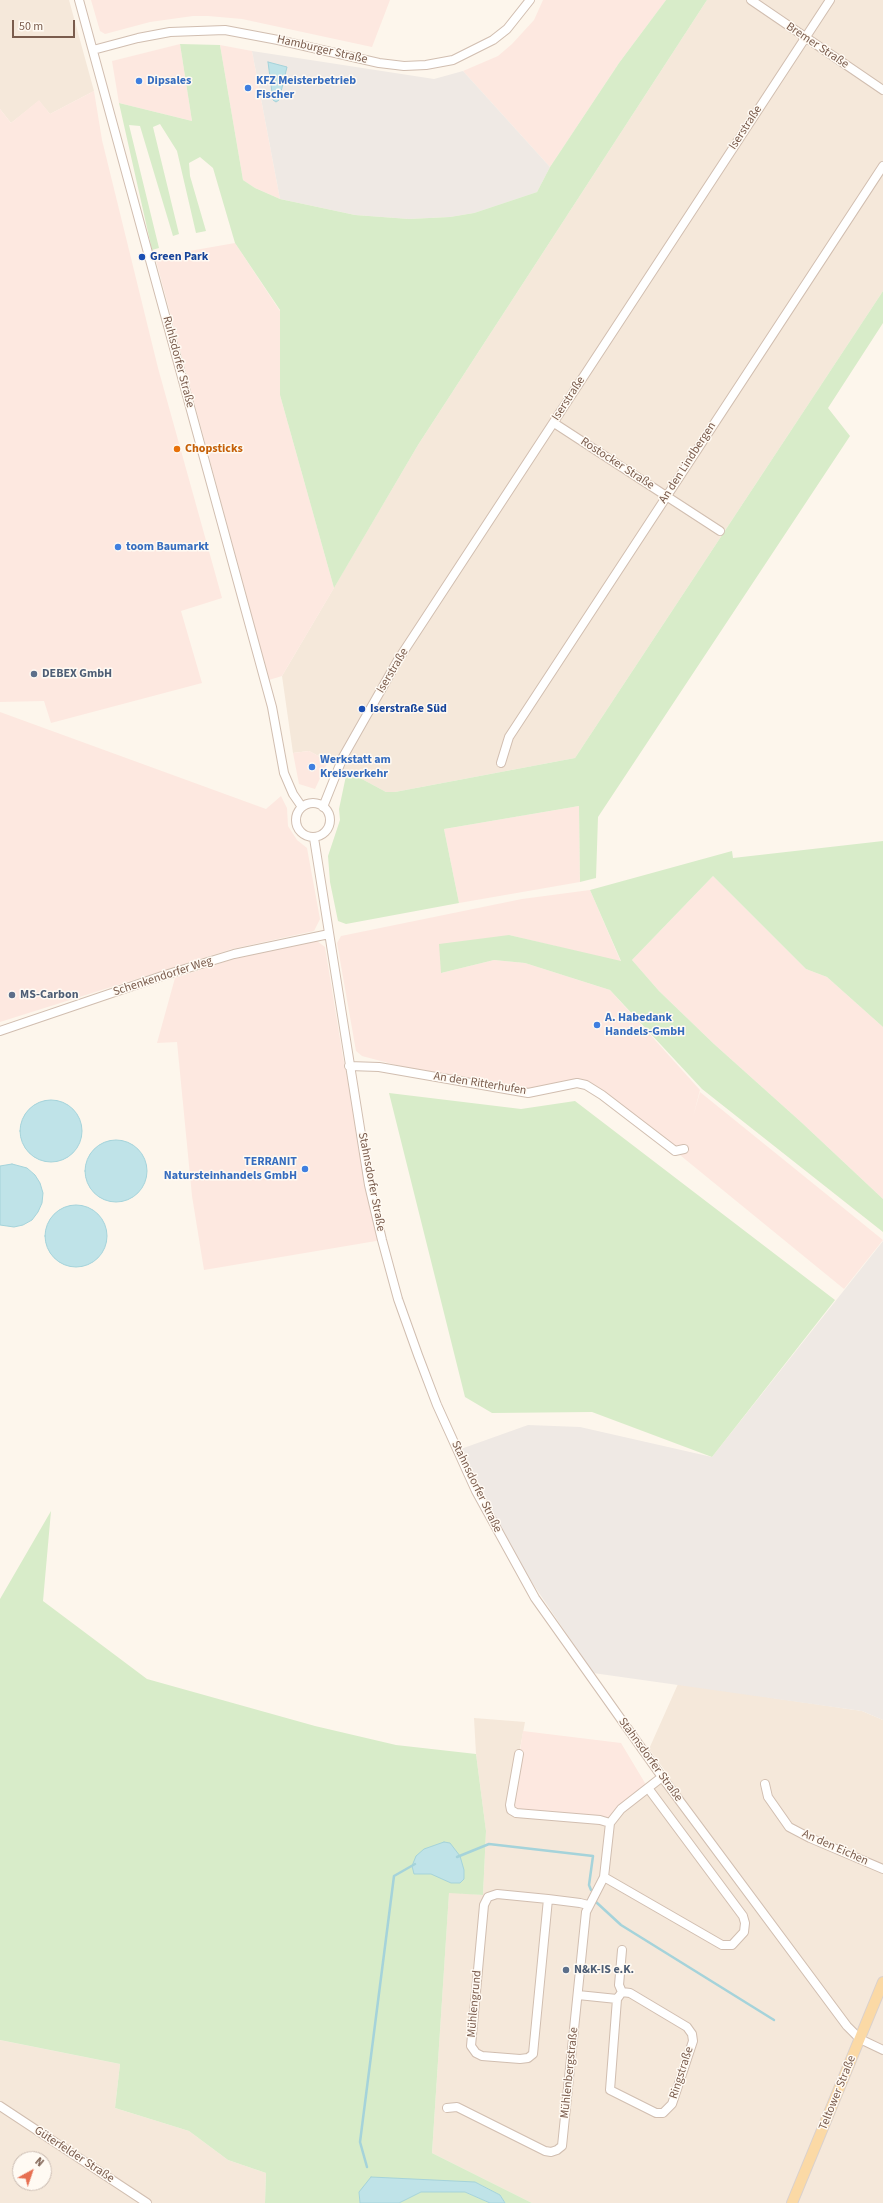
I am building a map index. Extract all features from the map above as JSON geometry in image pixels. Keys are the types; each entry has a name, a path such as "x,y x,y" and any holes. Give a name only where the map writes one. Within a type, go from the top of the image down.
{"main road":[{"name":"Teltower Straße","path":"792,2203 883,1982"}],"street":[{"name":"Ruhlsdorfer Straße","path":"79,0 275,725 284,773 293,794 302,807"},
{"name":"Hamburger Straße","path":"93,50 138,38 170,32 225,30 278,40 379,63 404,66 426,65 453,60 493,40 507,29 530,0"},
{"name":"Bremer Straße","path":"751,0 883,90"},
{"name":"Iserstraße","path":"323,807 343,757 398,660 830,0"},
{"name":"An den Lindbergen","path":"501,763 509,737 883,166"},
{"name":"Rostocker Straße","path":"554,423 720,531"},
{"path":"312,803 323,807 329,815 329,825 324,834 314,838 304,836 298,829 296,819 302,807 312,803"},
{"name":"Stahnsdorfer Straße","path":"314,838 369,1185 382,1240 398,1299 437,1405 476,1491 535,1598 662,1778 847,2026 860,2040"},
{"name":"Schenkendorfer Weg","path":"0,1031 165,975 234,954 329,934"},
{"name":"An den Ritterhufen","path":"350,1066 379,1067 528,1093 578,1083 586,1085 602,1094 674,1151 684,1149"},
{"path":"519,1754 510,1805 511,1810 516,1813 600,1820 610,1823 621,1809 662,1778"},
{"name":"An den Eichen","path":"765,1784 768,1797 789,1827 810,1838 883,1869"},
{"path":"604,1876 722,1945 732,1945 744,1932 745,1923 743,1916 648,1788"},
{"name":"Mühlenbergstraße","path":"447,2108 456,2107 545,2151 551,2152 557,2150 563,2141 586,1912 588,1905 604,1876 610,1823"},
{"name":"Mühlengrund","path":"548,1899 534,2054 528,2058 520,2059 482,2056 476,2053 471,2046 484,1905 488,1897 497,1894 548,1899 588,1905"},
{"name":"Ringstraße","path":"578,1995 619,1995 630,1993 687,2027 692,2034 693,2041 669,2110 663,2113 656,2113 610,2090 619,1995 622,1950"},
{"path":"860,2040 883,2050"},
{"name":"Güterfelder Straße","path":"0,2106 147,2203"}],"shaded area":[{"path":"0,0 69,0 94,91 50,114 39,101 11,123 0,109"},
{"path":"91,0 390,0 372,47 242,19 208,16 193,16 150,22 105,34 100,31"},
{"path":"543,0 666,0 619,63 550,167 463,71 498,56 512,44 534,20"},
{"path":"707,0 883,0 883,291 575,758 395,792 386,792 309,751 293,753 282,676 418,445"},
{"path":"180,44 192,121 119,103 112,61"},
{"path":"220,45 252,51 280,199 255,188 243,180"},
{"path":"252,51 434,79 463,71 550,167 537,192 474,213 450,217 409,219 355,215 280,199"},
{"path":"94,91 102,140 158,368 222,598 181,611 202,683 51,723 44,701 0,702 0,109 11,123 39,100 50,114"},
{"path":"235,243 280,311 280,395 334,588 282,676 269,680 155,257"},
{"path":"0,712 266,809 281,796 287,808 288,826 297,840 307,848 320,919 314,931 232,949 0,1022"},
{"path":"309,751 328,761 315,789 299,784 293,753"},
{"path":"579,806 580,882 459,903 444,829"},
{"path":"713,876 806,969 827,977 883,1027 883,1199 801,1122 714,1044 659,991 632,960"},
{"path":"590,890 621,962 509,935 441,973 494,960 525,963 610,990 700,1090 693,1117 700,1092 883,1240 844,1289 675,1151 587,1085 528,1093 441,1077 362,1056 356,1051 337,943 341,936 522,899"},
{"path":"317,941 325,947 343,1057 382,1240 204,1270 192,1196 177,1042 157,1043 175,978 237,958"},
{"path":"883,1241 883,1720 862,1711 593,1673 531,1581 522,1575 458,1450 528,1425 580,1427 712,1457"},
{"path":"678,1684 862,1711 883,1720 883,2203 532,2203 432,2153 449,1892 483,1895 486,1831 476,1754 474,1718 525,1722 519,1754 648,1788 666,1772 649,1749"},
{"path":"523,1731 621,1743 648,1788 610,1823 511,1810"},
{"path":"0,2040 120,2064 115,2108 189,2131 228,2160 266,2173 265,2203 0,2203"}],"green space":[{"path":"666,0 707,0 418,445 334,588 280,395 280,310 235,243 213,168 200,157 189,163 190,176 206,231 196,233 177,151 160,124 153,127 179,234 173,236 140,126 129,125 159,248 152,250 119,103 192,121 180,44 220,45 243,180 255,188 280,199 355,215 409,219 450,217 474,213 537,192 550,167 619,63"},
{"path":"883,291 883,323 828,408 850,436 598,817 596,878 580,882 579,806 444,829 459,903 346,924 338,921 330,882 328,856 340,820 339,809 347,771 386,792 395,792 575,758"},
{"path":"883,841 883,1027 827,977 806,969 713,876 632,960 659,991 714,1044 801,1122 883,1199 883,1232 702,1089 610,990 525,963 494,960 441,973 439,944 509,935 621,961 590,890 732,851 733,858"},
{"path":"389,1093 521,1109 575,1101 835,1300 712,1457 592,1412 492,1413 465,1397"},
{"path":"51,1511 43,1601 147,1679 315,1726 396,1745 476,1754 486,1831 483,1895 449,1893 432,2153 532,2203 505,2203 500,2195 475,2182 359,2192 360,2203 265,2203 266,2173 228,2160 189,2131 115,2108 120,2064 0,2040 0,1599"},
{"path":"421,2192 465,2192 490,2203 399,2203"}],"water":[{"path":"268,62 287,67 279,100 276,102 273,100"},
{"path":"45,1100 57,1100 73,1109 80,1119 82,1131 80,1143 73,1153 57,1162 45,1162 34,1157 25,1148 20,1137 20,1125 25,1114 34,1105"},
{"path":"110,1140 122,1140 138,1149 145,1159 147,1171 145,1183 138,1193 122,1202 110,1202 99,1197 90,1188 85,1177 85,1165 90,1154 99,1145"},
{"path":"12,1164 27,1168 35,1175 40,1183 43,1193 42,1203 32,1220 23,1225 14,1227 0,1225 0,1166"},
{"path":"70,1205 82,1205 98,1214 105,1224 107,1236 105,1248 98,1258 82,1267 70,1267 59,1262 50,1253 45,1242 45,1230 50,1219 59,1210"},
{"path":"444,1842 450,1843 460,1856 464,1870 464,1879 460,1883 451,1883 431,1874 414,1874 412,1866 416,1856 424,1849"},
{"path":"371,2177 475,2182 500,2195 505,2203 490,2203 465,2192 421,2192 399,2203 360,2203 359,2192"}],"waterway":[{"path":"457,1857 489,1844 593,1856 589,1885 591,1890"},
{"path":"367,2167 360,2142 394,1876 415,1864"},
{"path":"596,1902 621,1925 774,2020"}],"place":[{"name":"Dipsales","path":"139,81"},
{"name":"KFZ Meisterbetrieb Fischer","path":"248,88"},
{"name":"Green Park","path":"142,257"},
{"name":"Chopsticks","path":"177,449"},
{"name":"toom Baumarkt","path":"118,547"},
{"name":"DEBEX GmbH","path":"34,674"},
{"name":"Iserstraße Süd","path":"362,709"},
{"name":"Werkstatt am Kreisverkehr","path":"312,767"},
{"name":"MS-Carbon","path":"12,995"},
{"name":"A. Habedank Handels-GmbH","path":"597,1025"},
{"name":"TERRANIT Natursteinhandels GmbH","path":"305,1169"},
{"name":"N&K-IS e.K.","path":"566,1970"}]}
